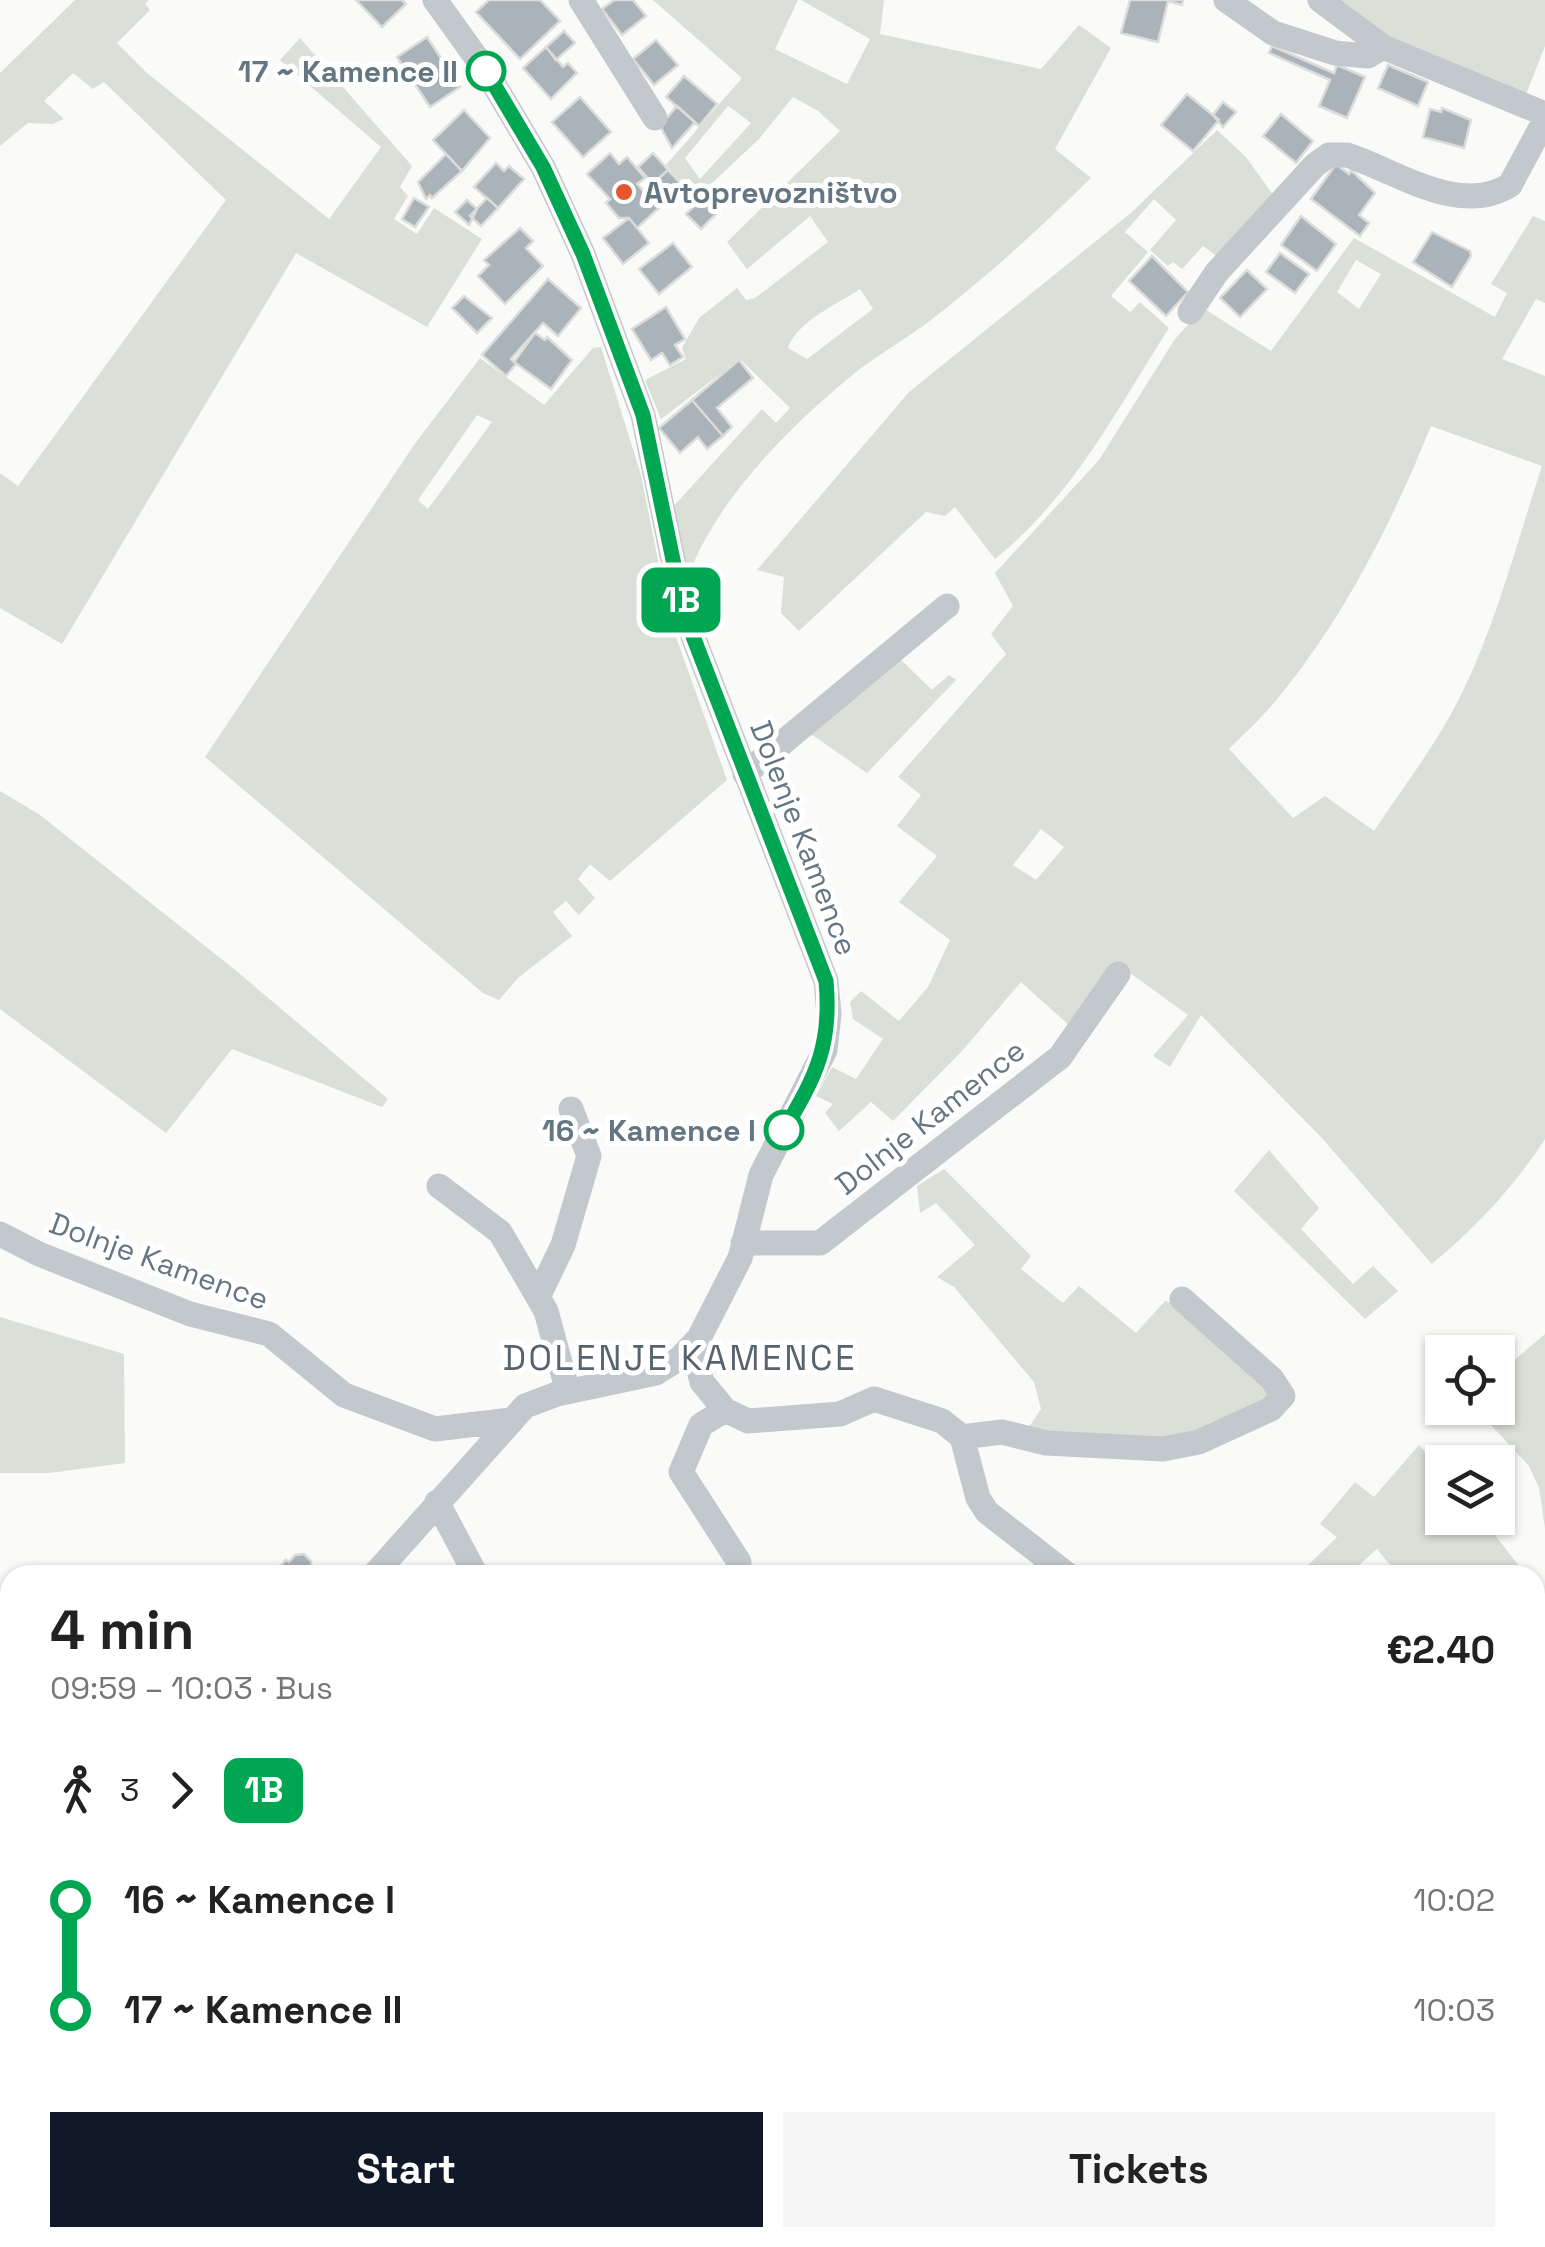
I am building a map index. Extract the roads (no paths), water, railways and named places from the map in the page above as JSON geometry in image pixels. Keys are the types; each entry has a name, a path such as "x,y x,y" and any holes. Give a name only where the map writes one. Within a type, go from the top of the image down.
{"street":[{"name":"Dolenje Kamence","path":"434,0 486,71 543,167 583,254 643,415 684,613 826,981 829,1014 825,1050 761,1174 740,1258 699,1338"},
{"path":"581,0 655,118"},
{"path":"1226,0 1273,33 1335,53 1368,56 1383,47"},
{"path":"1190,312 1216,272 1315,165 1328,156 1346,155 1448,194 1478,197 1510,185 1545,117 1383,47 1320,0"},
{"path":"745,774 947,606"},
{"name":"Dolnje Kamence","path":"743,1243 820,1243 1060,1057 1118,974"},
{"path":"538,1297 563,1245 589,1156 571,1110"},
{"path":"440,1186 500,1232 546,1311 568,1392"},
{"name":"Dolnje Kamence","path":"0,1234 39,1254 190,1314 269,1334 344,1395 435,1429 511,1420"},
{"path":"962,1438 1002,1432 1046,1442 1163,1450 1199,1442 1271,1409 1283,1396 1272,1380 1182,1298"},
{"path":"383,1565 525,1406 568,1392 656,1373 680,1358 699,1338"},
{"path":"699,1338 696,1358 702,1382 725,1410 748,1421 840,1414 874,1400 899,1404 942,1422 962,1438 978,1498 988,1512 1055,1565"},
{"path":"656,1373 702,1382"},
{"path":"725,1410 701,1425 681,1472 739,1562"},
{"path":"437,1502 471,1565"}],"place":[{"name":"17 ~ Kamence II","path":"486,71"},
{"name":"Avtoprevozništvo","path":"624,192"},
{"name":"16 ~ Kamence I","path":"784,1130"}],"district":[{"name":"DOLENJE KAMENCE","path":"680,1358"}]}
